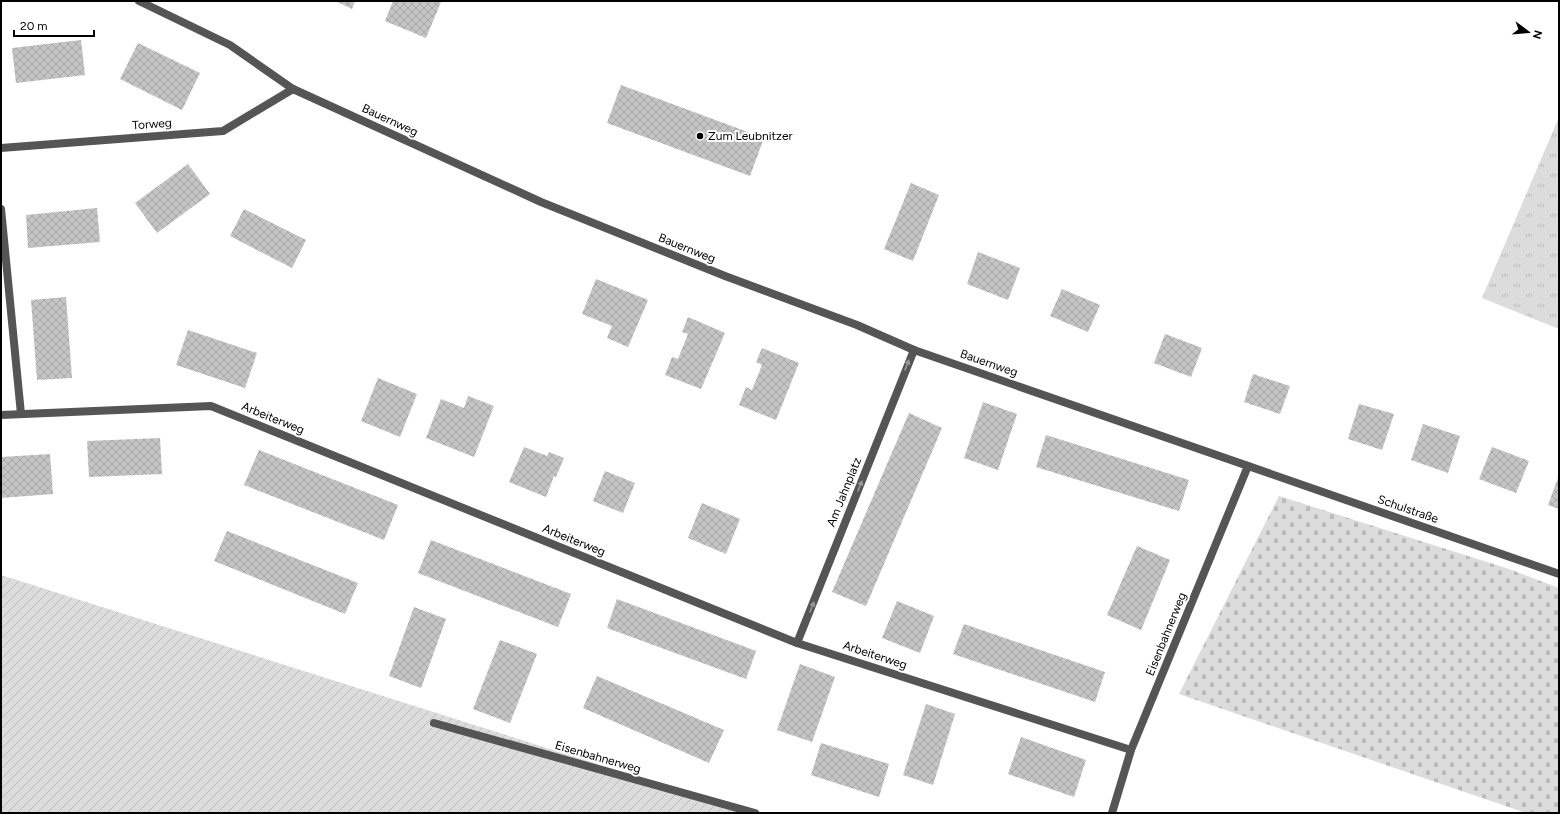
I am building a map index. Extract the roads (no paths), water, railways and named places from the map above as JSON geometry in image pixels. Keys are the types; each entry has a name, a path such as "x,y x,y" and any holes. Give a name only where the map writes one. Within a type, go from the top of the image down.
{"street":[{"name":"Bauernweg","path":"139,1 230,45 293,89 541,202 725,276 857,325 914,350 1248,466"},
{"name":"Torweg","path":"1,148 223,131 293,89"},
{"path":"1,209 21,414"},
{"name":"Am Jahnplatz","path":"797,643 914,350"},
{"name":"Arbeiterweg","path":"1,415 211,406 797,643 1131,750"},
{"name":"Schulstraße","path":"1248,466 1559,574"},
{"name":"Eisenbahnerweg","path":"1112,813 1131,750 1248,466"},
{"name":"Eisenbahnerweg","path":"434,723 755,813"}],"place":[{"name":"Zum Leubnitzer","path":"700,136"}]}
